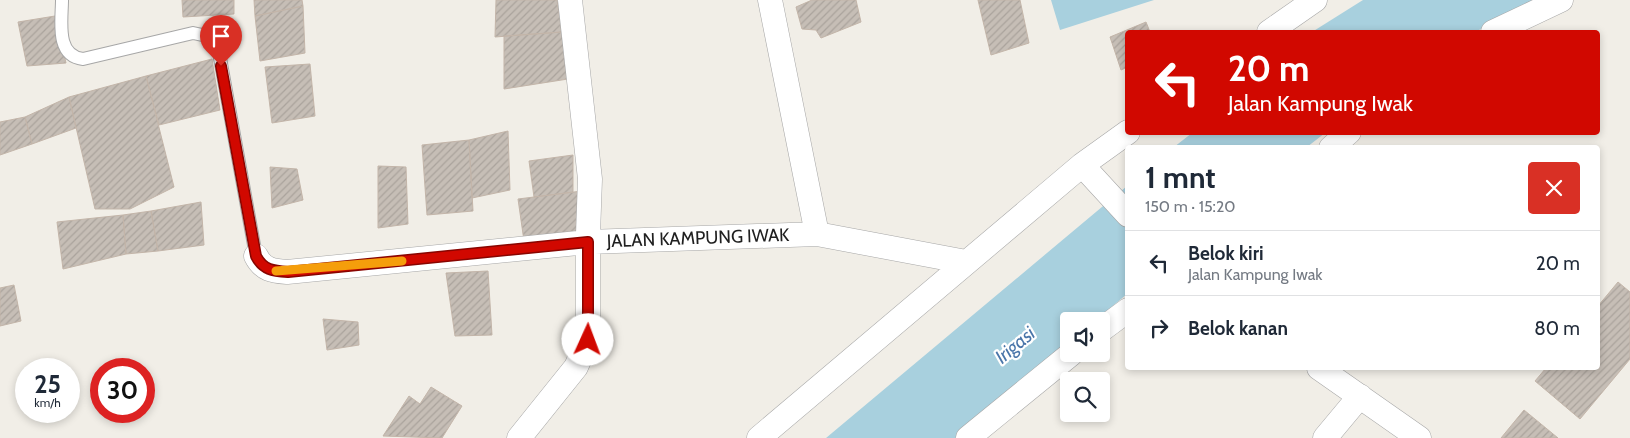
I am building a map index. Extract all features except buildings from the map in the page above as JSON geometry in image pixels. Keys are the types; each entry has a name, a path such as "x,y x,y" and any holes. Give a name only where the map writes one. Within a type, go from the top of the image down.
{"street":[{"path":"519,438 576,367 588,340 590,180 570,0"},
{"path":"770,0 817,234"},
{"path":"1272,30 1315,0"},
{"path":"1496,30 1561,0"},
{"path":"758,438 1082,165 1125,134"},
{"path":"1334,145 1346,135"},
{"path":"1082,165 1125,212"},
{"name":"JALAN KAMPUNG IWAK","path":"256,256 261,266 272,271 288,272 588,242 817,234 966,262"},
{"path":"1110,323 1125,312"},
{"path":"968,438 1061,362"},
{"path":"1330,371 1360,396 1418,438"},
{"path":"1325,438 1360,396"}],"lane":[{"path":"62,0 62,40 68,52 75,58 83,59 193,33 207,36 218,47 256,256"}],"water":[{"path":"1051,0 1154,0 1060,30"},
{"path":"1363,0 1539,0 1479,30 1315,30"},
{"path":"1189,135 1322,135 1310,145 1177,145"},
{"name":"Irigasi","path":"1125,188 1125,296 1106,312 1060,312 1060,350 955,438 826,438"}],"slow traffic":[{"path":"276,271 288,272 402,261"}],"route":[{"path":"221,66 256,256 261,266 272,271 288,272 588,242 588,340"}]}
